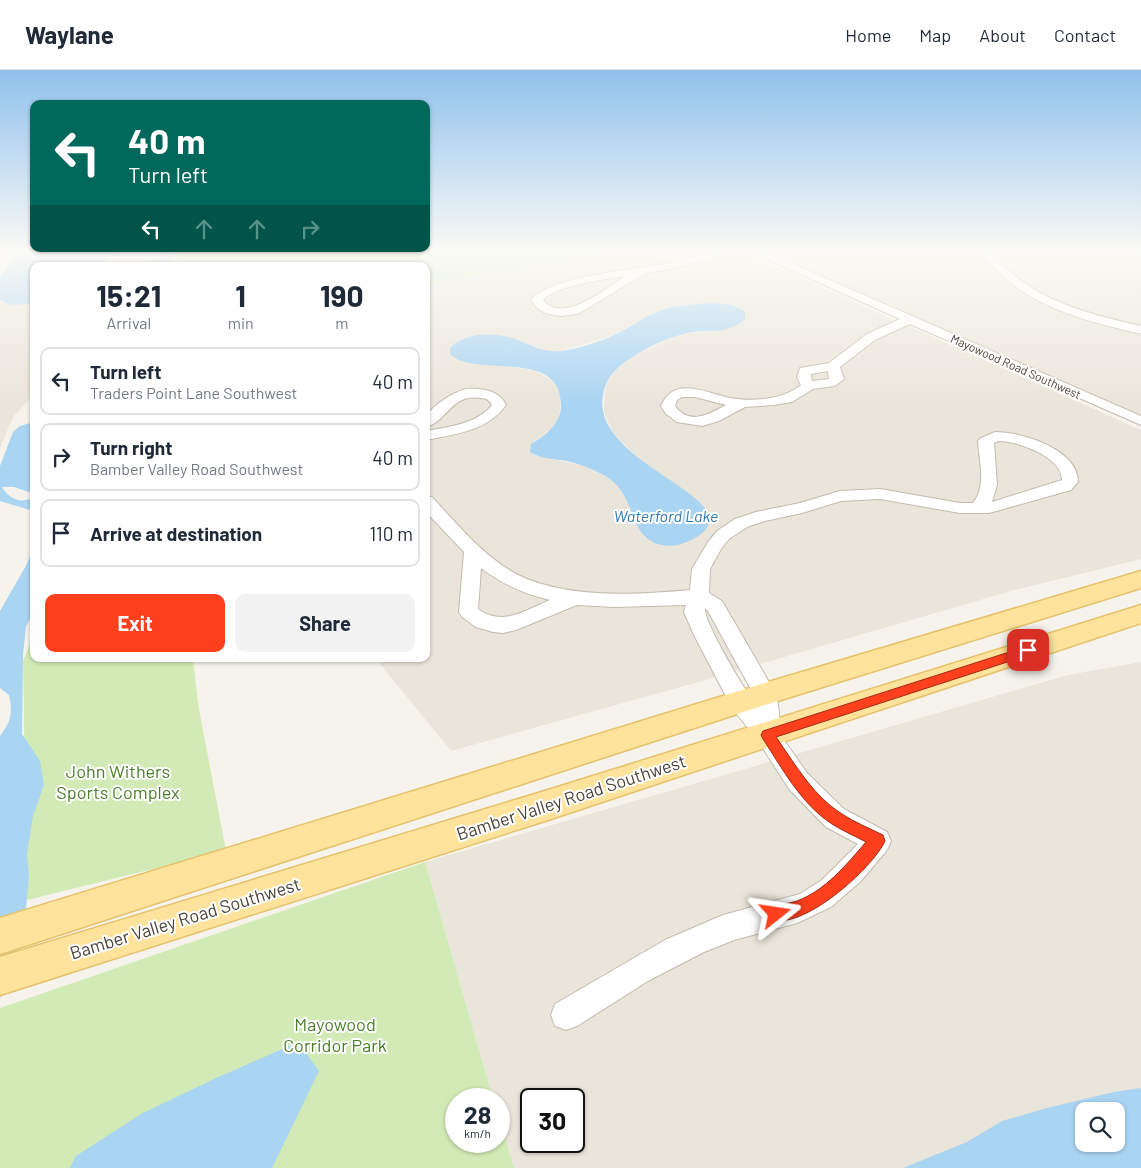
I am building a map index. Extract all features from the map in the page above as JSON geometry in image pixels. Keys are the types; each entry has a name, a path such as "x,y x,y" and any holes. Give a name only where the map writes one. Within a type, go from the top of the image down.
{"main road":[{"path":"0,936 752,697 1141,578"},
{"name":"Bamber Valley Road Southwest","path":"0,976 548,805 1141,614"}],"street":[{"path":"538,302 539,306 548,310 561,312 578,311 592,302"},
{"name":"Mayowood Road Southwest","path":"870,302 1141,421"},
{"path":"1053,302 1069,309 1141,330"},
{"path":"743,403 789,398 799,394 808,386 828,384 835,381 837,378 833,366 871,336 910,320"},
{"path":"430,419 450,399 464,393 474,392 490,396 496,398 499,404 491,413 473,424 430,435"},
{"path":"566,1015 684,946 740,923 797,909 815,900 846,877 878,841 835,818 798,781 767,735 752,697 700,626 694,607 700,597 699,581 706,557 723,535 750,519 840,496 864,494 896,496 960,508 978,508 1006,504 1065,486 1070,482 1071,474 1068,468 1058,459 1024,439 1003,435 992,437 986,442 990,478 988,490 986,498 978,508"},
{"path":"430,505 484,561 517,582 555,595 574,598 700,597"},
{"path":"473,550 468,606 470,612 488,624 498,626 509,625 574,598"}],"shaded area":[{"path":"0,302 30,302 30,398 13,417 0,448"},
{"path":"430,302 855,302 1141,430 1141,559 1011,591 695,683 451,751 380,662 430,662","holes":["713,303 739,307 708,331 677,335 633,356 615,371 608,381 605,391 604,412 613,433 638,458 658,473 646,539 637,526 626,497 616,482 584,466 534,455 531,444 552,428 559,418 561,398 558,388 552,381 535,371 504,365 461,339 488,334 518,340 544,351 561,351 616,334 658,311 683,305"]},
{"path":"881,302 1141,302 1141,416"},
{"path":"1141,662 1141,1168 514,1168 510,1153 510,1088 490,1088 425,862 1068,675"}],"green space":[{"name":"John Withers Sports Complex","path":"30,644 30,662 193,662 198,704 226,851 27,900 23,661"},
{"name":"Mayowood Corridor Park","path":"425,862 490,1088 445,1088 445,1153 510,1153 514,1168 0,1168 0,1008"}],"water":[{"path":"4,302 30,302 15,305"},
{"name":"Waterford Lake","path":"713,303 732,305 745,311 745,319 725,330 678,335 644,350 622,364 614,372 608,380 602,405 610,428 626,447 691,495 705,509 709,522 705,530 694,539 677,545 662,545 651,541 643,534 623,494 616,484 605,476 577,464 543,457 530,452 531,444 552,427 561,410 556,386 546,375 531,369 462,361 450,354 450,348 456,342 464,338 482,335 510,337 550,351 570,350 611,336 649,316 670,308"},
{"path":"30,423 30,493 14,487 2,487 16,499 30,498 30,510 0,501 0,466 13,432 20,426"},
{"path":"30,555 30,620 26,626 23,655 22,734 40,761 44,785 33,816 27,854 29,876 25,920 17,953 0,999 0,736 9,722 11,707 9,695 0,688 0,611 27,564"},
{"path":"298,1042 319,1071 272,1168 70,1168 76,1156 141,1114"},
{"path":"1141,1088 1141,1168 903,1168 967,1142 1002,1121 1047,1108 1114,1092"}],"route":[{"path":"776,914 797,909 831,890 846,877 878,841 835,818 817,802 783,761 767,735 1028,650"}]}
